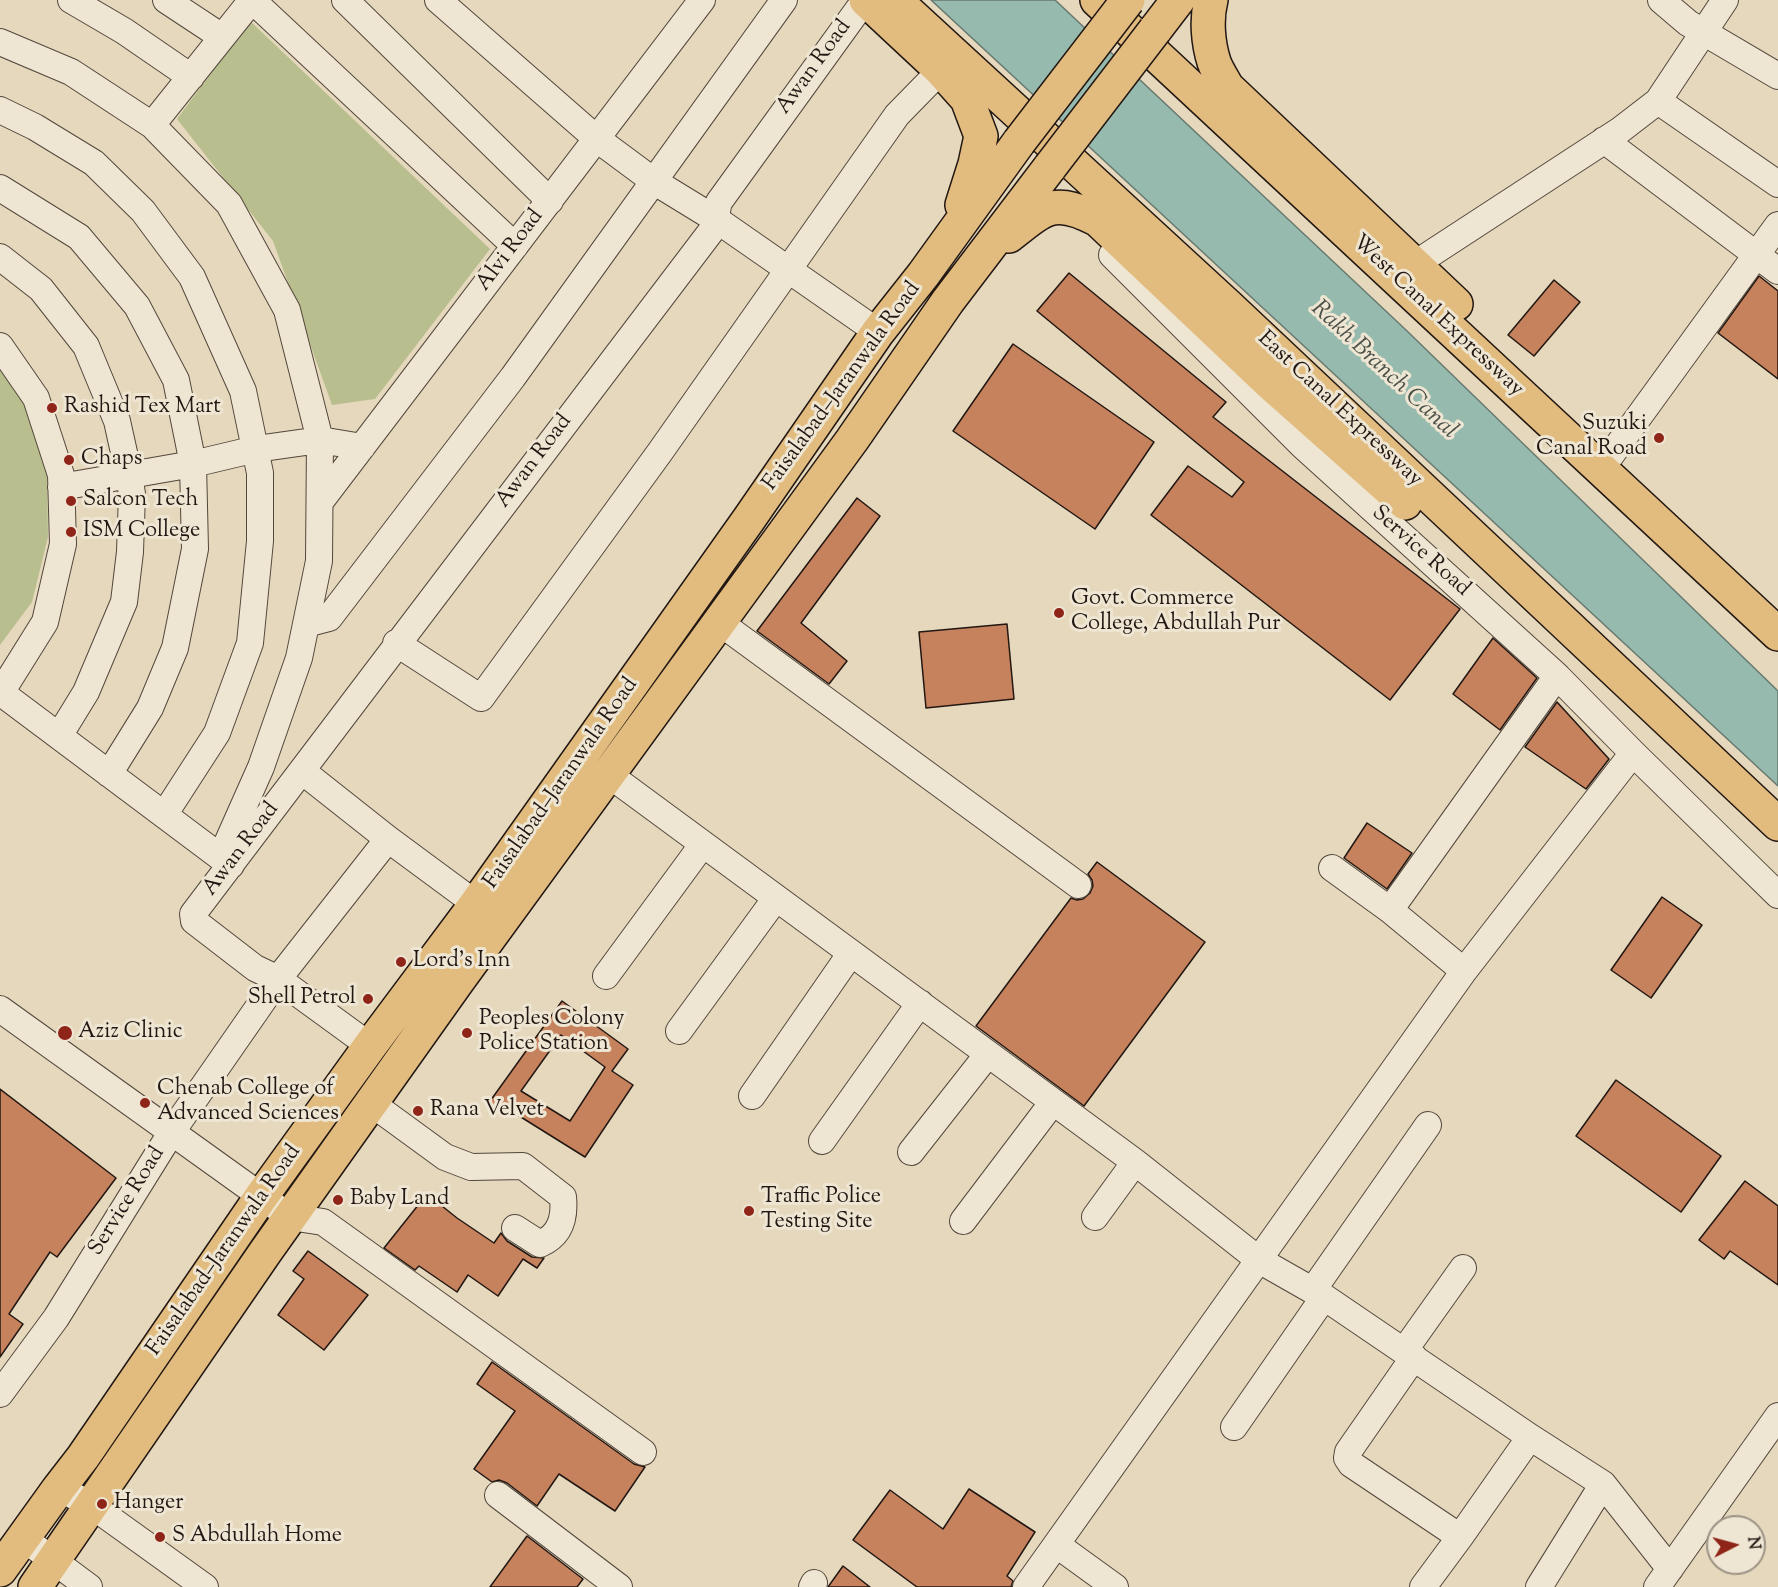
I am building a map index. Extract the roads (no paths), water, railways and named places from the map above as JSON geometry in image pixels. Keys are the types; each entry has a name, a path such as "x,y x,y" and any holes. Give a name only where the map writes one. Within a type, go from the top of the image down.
{"main road":[{"name":"East Canal Expressway","path":"895,0 1228,306 1778,825"},
{"name":"West Canal Expressway","path":"1097,0 1778,634"},
{"name":"Faisalabad–Jaranwala Road","path":"0,1570 83,1457 261,1197 476,904 749,519 878,332 1128,0"},
{"name":"Faisalabad–Jaranwala Road","path":"35,1587 290,1217 608,774 852,440 948,301 1178,0"},
{"path":"1211,0 1209,38 1214,63 1227,87 1415,264 1611,455 1751,610"},
{"path":"858,3 941,70 968,99 981,136 975,164 951,236"},
{"path":"978,261 1033,217 1045,211 1064,206 1079,210 1098,220 1272,385 1546,631 1778,825"}],"street":[{"path":"71,0 124,31 190,76"},
{"path":"166,0 222,38"},
{"path":"152,125 252,0 515,246"},
{"path":"345,0 550,201"},
{"path":"438,0 597,139 655,182 717,220 878,332"},
{"name":"Alvi Road","path":"320,502 702,0"},
{"path":"306,624 329,618 513,377 784,0"},
{"path":"1415,264 1604,141 1658,100 1725,0"},
{"name":"Awan Road","path":"278,979 255,968 192,918 193,914 226,861 302,771 396,643 712,230 717,220 719,202 858,3"},
{"path":"1673,4 1704,32 1778,76"},
{"path":"0,42 71,72 152,125 229,204 287,310 320,440 319,561 299,658 226,861 0,693 45,622 63,544 61,475 36,398 0,346"},
{"path":"396,643 482,698 653,462 897,115 941,70"},
{"path":"1658,100 1778,184"},
{"path":"0,110 35,127 94,164 143,211 192,277 243,390 261,473 260,541 250,643 217,733 164,815"},
{"path":"1604,141 1778,271"},
{"path":"0,188 79,237 137,306 176,380 193,464 195,549 175,648 150,708 109,774"},
{"name":"Service Road","path":"1064,206 1302,446 1557,676 1778,895"},
{"path":"1611,455 1778,225"},
{"path":"0,258 41,289 86,346 117,421 132,494 130,552 124,602 86,692 59,736"},
{"path":"61,487 193,464 256,449 320,440 362,447"},
{"path":"719,622 1078,885"},
{"path":"1390,910 1557,676"},
{"path":"1026,1587 1464,971 1633,753"},
{"path":"302,771 476,904"},
{"path":"608,774 1135,1162 1259,1260 1319,1294 1603,1484 1664,1578 1778,1416"},
{"name":"Service Road","path":"0,1394 56,1318 171,1133 278,979 388,838"},
{"path":"606,976 703,844"},
{"path":"1332,868 1390,910 1464,971"},
{"path":"680,1031 776,898"},
{"path":"752,1096 851,953"},
{"path":"278,979 370,1046"},
{"path":"822,1141 920,1003"},
{"path":"0,1009 290,1217 323,1222 643,1452"},
{"path":"910,1152 988,1054"},
{"path":"963,1221 1053,1102"},
{"path":"371,1103 445,1157 471,1167 524,1166 563,1197 565,1216 550,1240 540,1244 515,1228"},
{"path":"1234,1427 1428,1125"},
{"path":"1095,1217 1135,1162"},
{"path":"1460,1537 1351,1464 1347,1458 1348,1452 1463,1268"},
{"path":"1423,1587 1530,1437"},
{"path":"1539,1587 1603,1484"},
{"path":"59,1488 92,1506 205,1587"},
{"path":"498,1496 603,1582"},
{"path":"23,1538 89,1587"},
{"path":"1057,1545 1115,1587"}],"water":[{"name":"Rakh Branch Canal","path":"931,0 1055,0 1406,330 1778,691 1778,786"}],"place":[{"name":"Rashid Tex Mart","path":"52,408"},
{"name":"Suzuki Canal Road","path":"1659,438"},
{"name":"Chaps","path":"69,460"},
{"name":"Salcon Tech","path":"71,501"},
{"name":"ISM College","path":"71,532"},
{"name":"Govt. Commerce College, Abdullah Pur","path":"1059,613"},
{"name":"Lord's Inn","path":"401,962"},
{"name":"Shell Petrol","path":"368,999"},
{"name":"Aziz Clinic","path":"65,1033"},
{"name":"Peoples Colony Police Station","path":"467,1033"},
{"name":"Chenab College of Advanced Sciences","path":"145,1103"},
{"name":"Rana Velvet","path":"418,1111"},
{"name":"Baby Land","path":"338,1200"},
{"name":"Traffic Police Testing Site","path":"749,1211"},
{"name":"Hanger","path":"102,1504"},
{"name":"S Abdullah Home","path":"160,1537"}]}
